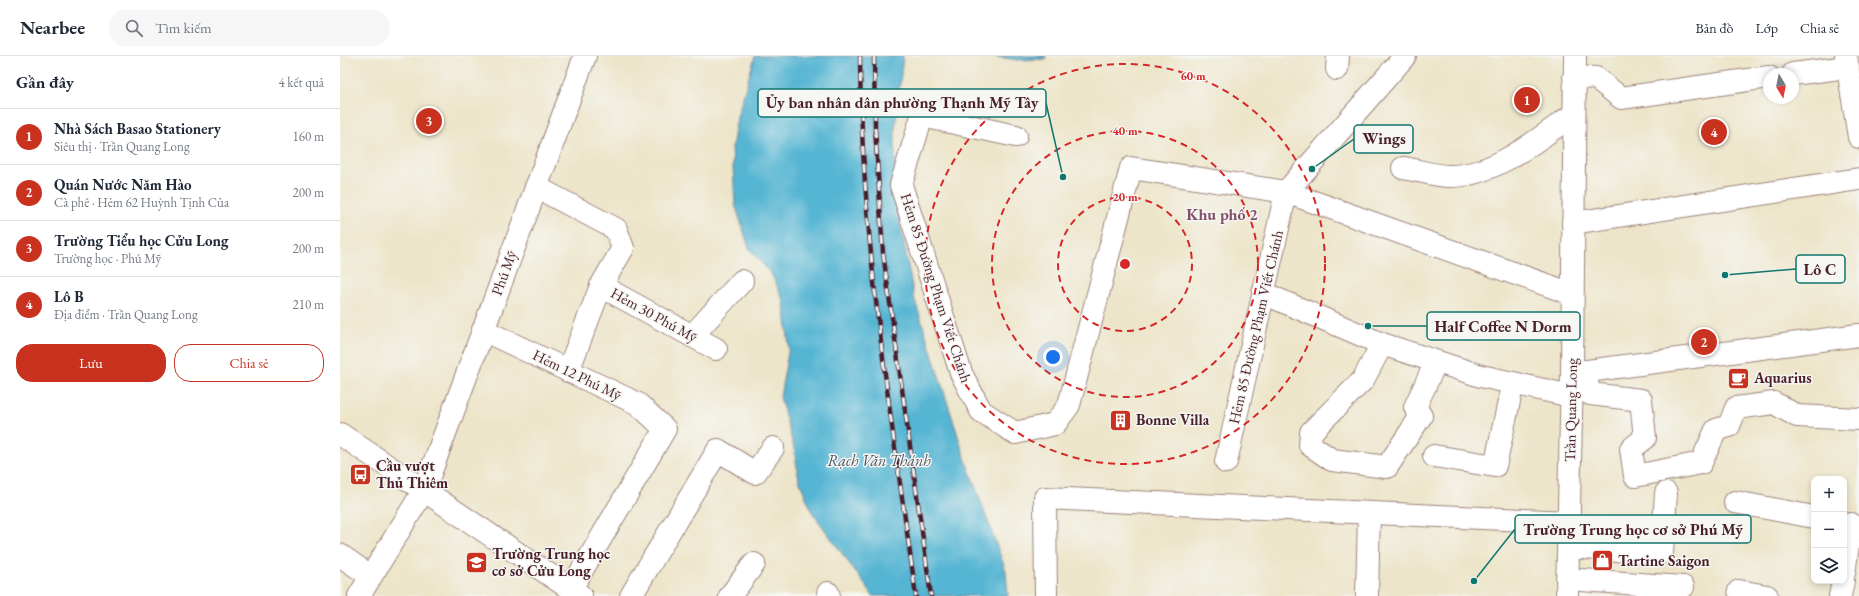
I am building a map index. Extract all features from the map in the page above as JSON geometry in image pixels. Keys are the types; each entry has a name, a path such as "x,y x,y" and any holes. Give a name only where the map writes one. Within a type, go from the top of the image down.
{"street":[{"name":"Phú Mỹ","path":"359,596 424,490 584,56"},
{"name":"Hẻm 85 Đường Phạm Viết Chánh","path":"1226,462 1286,192 1405,56"},
{"name":"Trần Quang Long","path":"1567,587 1571,396 1578,372 1572,294 1575,56"},
{"path":"1799,73 1847,61 1859,137"},
{"path":"1574,77 1596,78 1621,98 1763,78"},
{"path":"1403,168 1451,177 1483,171 1515,154 1574,114"},
{"name":"Hẻm 85 Đường Phạm Viết Chánh","path":"1016,136 922,116 902,185 961,373 981,411 1015,433 1055,424 1069,405 1131,168 1286,192"},
{"path":"1573,222 1859,179"},
{"name":"Hẻm 30 Phú Mỹ","path":"536,187 616,229 623,248 602,286 716,349"},
{"path":"1286,192 1572,294"},
{"path":"692,336 742,281"},
{"path":"568,371 602,286"},
{"path":"1263,293 1382,344 1481,376 1571,396"},
{"name":"Hẻm 12 Phú Mỹ","path":"483,330 638,404 665,429 576,593"},
{"path":"1859,335 1578,372 1590,394 1641,400 1645,438 1631,449 1635,476 1701,463 1716,430 1728,426 1736,408 1774,403 1797,416 1859,418"},
{"path":"1382,344 1363,380 1311,432 1310,445 1332,460 1387,467 1422,416 1415,406 1436,362"},
{"path":"1434,456 1495,466 1513,383"},
{"path":"340,434 576,593"},
{"path":"630,596 718,450 755,473 773,448"},
{"path":"1569,547 1662,553 1666,493"},
{"path":"1046,596 1045,498 1569,522"},
{"path":"1735,502 1811,516"},
{"path":"1367,596 1369,513"},
{"path":"1847,552 1851,524"},
{"path":"340,555 370,576"},
{"path":"730,596 754,564"},
{"path":"1840,596 1842,584"},
{"path":"1567,587 1683,587"},
{"path":"1739,591 1767,596"}],"water":[{"name":"Rạch Văn Thánh","path":"755,56 903,56 895,129 895,164 898,180 898,211 914,297 966,461 1006,571 1008,596 873,596 812,512 799,480 794,448 780,397 789,347 784,302 772,275 749,248 735,204 732,148 737,117"},
{"path":"991,56 1046,56 1045,59 1017,60"}],"railway":[{"path":"860,56 866,192 879,327 916,596"},
{"path":"874,56 875,128 883,253 931,596"}],"place":[{"name":"Nhà Sách Basao Stationery","path":"1527,100"},
{"name":"Trường Tiểu học Cửu Long","path":"429,121"},
{"name":"Lô B","path":"1714,132"},
{"name":"Wings","path":"1312,169"},
{"name":"Ủy ban nhân dân phường Thạnh Mỹ Tây","path":"1063,177"},
{"name":"Lô C","path":"1725,275"},
{"name":"Half Coffee N Dorm","path":"1368,326"},
{"name":"Quán Nước Năm Hào","path":"1704,342"},
{"name":"Aquarius","path":"1738,378"},
{"name":"Bonne Villa","path":"1120,420"},
{"name":"Cầu vượt Thủ Thiêm","path":"361,475"},
{"name":"Tartine Saigon","path":"1602,561"},
{"name":"Trường Trung học cơ sở Cửu Long","path":"477,563"},
{"name":"Trường Trung học cơ sở Phú Mỹ","path":"1474,581"}],"district":[{"name":"Khu phố 2","path":"1222,214"}]}
